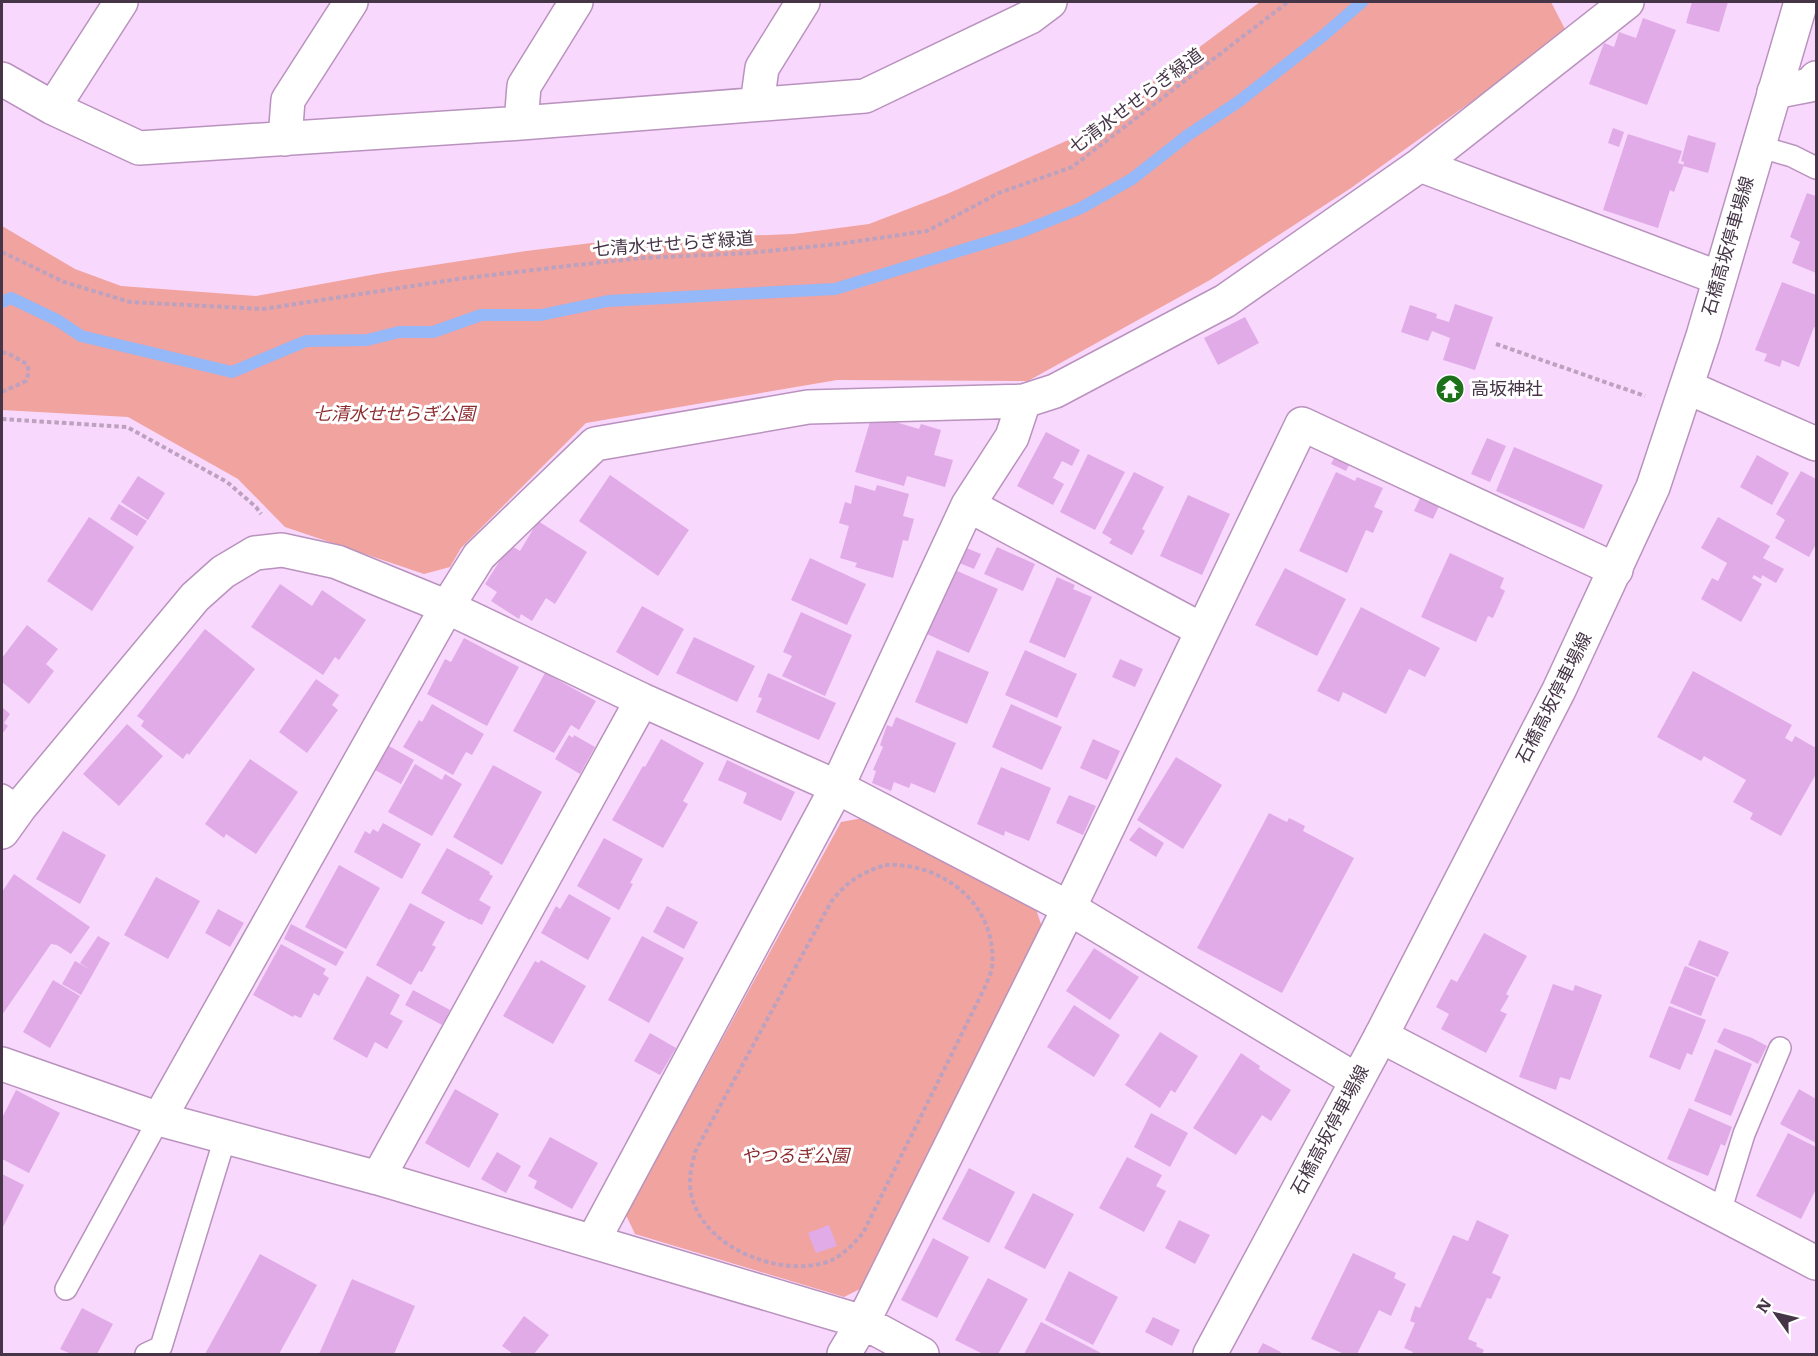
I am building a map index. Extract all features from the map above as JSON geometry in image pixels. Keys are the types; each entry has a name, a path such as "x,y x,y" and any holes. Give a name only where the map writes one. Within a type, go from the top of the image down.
{"street":[{"path":"53,108 121,2"},
{"path":"285,139 288,100 351,2"},
{"path":"521,123 524,86 576,2"},
{"path":"757,104 762,68 803,2"},
{"path":"159,1119 447,607 479,556 595,444 808,407 1024,401 1055,391 1225,301 1420,165 1627,2"},
{"name":"石橋高坂停車場線","path":"1210,1354 1381,1036 1559,690 1653,487 1687,387 1800,2"},
{"path":"2,79 53,108 139,148 521,123 865,96 1028,7"},
{"path":"1774,92 1810,85 1816,78"},
{"path":"1420,165 1719,278"},
{"path":"1687,387 1816,444"},
{"path":"593,1241 837,787 968,505 1012,437 1024,401"},
{"path":"844,1354 863,1322 1069,908 1302,424 1616,570"},
{"path":"968,505 1202,630"},
{"path":"8,811 195,597 222,572 255,552 282,550 337,562 447,607 642,700 837,787 1069,908 1356,1080"},
{"path":"378,1178 642,700"},
{"path":"1381,1036 1816,1263"},
{"path":"2,1064 159,1119 378,1178 863,1322 922,1354"}],"lane":[{"path":"1757,146 1792,156 1816,168"},
{"path":"1792,156 1816,152"},
{"path":"1720,1212 1744,1134 1780,1048"},
{"path":"66,1289 159,1119"},
{"path":"147,1354 161,1347 225,1138"}],"path":[{"name":"七清水せせらぎ緑道","path":"2,252 64,282 130,302 264,309 545,268 641,258 760,252 927,231 999,193 1072,167 1288,2"},
{"path":"1496,344 1654,399"},
{"path":"2,352 27,364 29,372 26,381 2,392"},
{"path":"2,419 127,427 227,482 256,507 282,550"},
{"path":"885,866 920,868 966,894 977,906 988,926 992,969 871,1218 853,1245 829,1261 792,1267 741,1252 726,1244 703,1223 690,1192 695,1152 703,1138 831,902 841,888 861,874 885,866"}],"green space":[{"name":"七清水せせらぎ公園","path":"1260,2 1551,2 1567,33 1351,188 1210,280 1028,381 837,380 586,423 461,548 450,567 424,574 285,527 238,479 128,417 2,410 2,226 75,269 121,286 256,296 382,273 608,241 793,234 869,224 947,194 1084,133"},
{"name":"やつるぎ公園","path":"863,818 1036,909 1042,927 862,1288 844,1297 635,1234 626,1215 841,822"}],"building":[{"path":"1692,2 1728,2 1719,32 1686,23"},
{"path":"1643,18 1676,30 1647,105 1589,84 1604,43 1614,47 1619,32 1636,38"},
{"path":"1613,128 1624,132 1619,147 1608,143"},
{"path":"1628,134 1682,151 1678,163 1684,165 1674,192 1670,190 1658,228 1603,210"},
{"path":"1688,135 1716,143 1708,173 1683,166 1684,162 1681,161"},
{"path":"1807,193 1816,196 1816,273 1792,263 1800,242 1790,237"},
{"path":"1782,282 1816,295 1816,328 1814,327 1799,367 1782,360 1780,367 1764,361 1767,354 1755,350"},
{"path":"1455,304 1493,317 1475,370 1443,360 1450,338 1432,331 1428,341 1401,332 1410,305 1437,314 1436,318 1449,322"},
{"path":"1245,317 1259,343 1218,365 1204,338"},
{"path":"872,415 919,429 921,424 941,430 934,455 953,460 945,487 907,476 904,486 855,472"},
{"path":"1046,432 1080,450 1072,466 1062,461 1053,478 1064,484 1053,505 1017,486"},
{"path":"1487,438 1506,446 1490,482 1471,474"},
{"path":"1514,447 1603,485 1584,529 1496,491"},
{"path":"1088,454 1125,472 1095,530 1060,512"},
{"path":"1336,454 1351,461 1346,471 1331,464"},
{"path":"1757,455 1789,473 1772,505 1740,487"},
{"path":"1801,471 1816,479 1816,544 1809,557 1775,538 1785,520 1776,514"},
{"path":"1134,472 1164,487 1142,529 1145,531 1132,555 1109,543 1112,539 1102,533"},
{"path":"1336,472 1355,481 1357,477 1383,488 1374,507 1383,511 1373,533 1366,530 1347,573 1299,551"},
{"path":"610,475 689,530 658,576 579,521"},
{"path":"138,476 165,493 148,520 121,502"},
{"path":"855,485 875,491 877,485 909,494 903,516 914,519 908,541 903,540 893,578 855,567 857,563 840,558 849,526 839,523 845,502 851,504"},
{"path":"1422,494 1441,502 1433,519 1414,511"},
{"path":"1188,495 1230,514 1202,575 1160,556"},
{"path":"119,504 147,521 137,536 110,519"},
{"path":"89,517 134,547 92,611 47,581"},
{"path":"1718,517 1770,546 1763,558 1784,569 1776,583 1762,575 1761,579 1754,575 1752,578 1762,584 1741,622 1701,599 1712,578 1718,581 1727,563 1701,548"},
{"path":"538,521 587,552 555,604 546,598 532,621 521,614 519,619 491,601 497,592 485,584 510,545 520,551"},
{"path":"964,547 981,554 974,569 957,562"},
{"path":"997,547 1035,564 1023,591 984,574"},
{"path":"1450,553 1504,578 1500,588 1505,591 1493,618 1488,616 1476,642 1421,617"},
{"path":"810,558 866,584 847,625 791,600"},
{"path":"1285,568 1346,599 1317,656 1255,625"},
{"path":"955,570 998,589 969,653 927,634"},
{"path":"1057,577 1075,585 1073,589 1092,597 1065,658 1029,642"},
{"path":"280,584 312,606 322,590 366,620 339,660 335,657 323,675 251,627"},
{"path":"642,606 684,629 658,676 616,652"},
{"path":"1361,607 1440,648 1425,677 1409,669 1386,714 1343,692 1339,702 1317,691"},
{"path":"801,612 852,635 825,696 782,676 792,656 783,652"},
{"path":"27,625 58,649 46,664 54,671 29,704 2,682 2,658"},
{"path":"205,629 255,669 189,755 187,753 183,759 141,726 144,721 137,716"},
{"path":"694,637 755,666 737,702 676,673"},
{"path":"464,638 519,667 487,726 427,694 445,659 451,662"},
{"path":"937,650 989,672 967,724 915,702"},
{"path":"1025,650 1077,674 1057,718 1005,695"},
{"path":"1120,659 1143,669 1135,687 1112,677"},
{"path":"1693,671 1792,725 1785,738 1792,742 1795,736 1816,748 1816,774 1781,836 1750,819 1753,813 1733,802 1746,780 1704,756 1701,761 1657,737"},
{"path":"545,673 596,701 579,730 571,725 554,753 513,731"},
{"path":"768,673 836,703 819,740 756,712 762,698 758,697"},
{"path":"316,679 339,695 332,705 338,710 307,753 279,732"},
{"path":"432,704 484,734 472,755 466,752 453,775 403,747 419,720 422,722"},
{"path":"1011,704 1062,727 1042,770 992,747"},
{"path":"2,707 10,714 4,723 8,726 2,734"},
{"path":"896,717 956,743 935,793 911,783 909,788 894,782 891,791 872,783 876,771 873,770 883,747 880,745 887,725 892,727"},
{"path":"127,724 163,756 119,806 83,774"},
{"path":"569,735 573,738 574,735 595,747 580,774 555,759"},
{"path":"661,739 704,763 683,801 688,804 663,848 612,820"},
{"path":"1093,739 1120,751 1107,780 1080,768"},
{"path":"389,746 414,760 401,784 375,770"},
{"path":"1176,757 1222,785 1183,849 1137,820"},
{"path":"250,759 298,792 256,854 226,834 224,838 205,824"},
{"path":"727,760 795,792 781,821 743,803 747,793 718,780"},
{"path":"415,764 442,780 445,774 462,784 432,836 388,812"},
{"path":"493,765 542,792 502,865 453,837"},
{"path":"1001,767 1051,788 1029,841 1005,831 1004,836 977,824"},
{"path":"1069,795 1096,806 1083,835 1056,823"},
{"path":"1269,813 1287,822 1289,818 1305,826 1303,831 1354,858 1282,993 1197,948"},
{"path":"383,823 421,844 402,879 354,852 365,831 370,834 373,829 378,832"},
{"path":"1139,827 1164,843 1156,857 1129,840"},
{"path":"63,831 106,855 80,904 36,879"},
{"path":"604,838 643,859 619,910 577,886"},
{"path":"447,848 490,872 489,874 493,876 479,900 491,907 482,925 421,893"},
{"path":"339,865 380,888 346,949 305,927"},
{"path":"14,874 90,927 71,954 51,944 2,1015 2,892"},
{"path":"156,877 200,901 168,959 124,935"},
{"path":"569,894 611,918 588,960 541,933 556,906 560,909"},
{"path":"410,903 445,922 432,945 436,947 422,972 419,971 411,985 376,965"},
{"path":"667,906 698,922 684,949 653,932"},
{"path":"218,909 244,923 230,947 205,933"},
{"path":"291,924 344,952 336,966 284,939"},
{"path":"1484,933 1527,956 1506,994 1509,996 1500,1011 1507,1014 1486,1053 1441,1029 1449,1014 1436,1007 1451,979 1457,982"},
{"path":"98,936 110,943 81,995 62,984 75,961 91,970 80,963"},
{"path":"642,936 684,958 649,1023 608,1000"},
{"path":"1699,940 1729,952 1718,977 1688,965"},
{"path":"281,944 326,969 323,974 329,978 319,996 314,993 301,1018 294,1015 293,1017 253,995"},
{"path":"1094,948 1139,977 1110,1020 1066,991"},
{"path":"541,960 586,986 553,1044 503,1016 535,961 539,963"},
{"path":"1685,966 1716,978 1701,1016 1670,1003"},
{"path":"367,976 400,995 390,1014 403,1021 387,1049 375,1042 367,1058 333,1039"},
{"path":"53,980 80,996 50,1048 23,1032"},
{"path":"1553,984 1573,991 1575,985 1602,995 1570,1080 1560,1077 1556,1090 1519,1077"},
{"path":"413,990 450,1010 442,1025 405,1005"},
{"path":"1074,1005 1120,1035 1094,1077 1047,1047"},
{"path":"1669,1006 1706,1020 1692,1055 1687,1053 1680,1070 1649,1057"},
{"path":"1724,1028 1767,1046 1758,1064 1717,1042"},
{"path":"1160,1032 1198,1056 1175,1093 1171,1090 1160,1108 1125,1085"},
{"path":"650,1033 676,1048 660,1075 634,1061"},
{"path":"1715,1049 1752,1064 1731,1116 1694,1101"},
{"path":"1241,1053 1260,1066 1259,1069 1291,1090 1271,1121 1262,1115 1236,1155 1193,1128"},
{"path":"455,1089 499,1114 469,1168 425,1143"},
{"path":"1799,1089 1816,1099 1816,1143 1780,1124"},
{"path":"16,1090 60,1113 29,1173 2,1159 2,1118"},
{"path":"1689,1108 1732,1127 1725,1146 1721,1144 1708,1176 1667,1159"},
{"path":"1151,1113 1188,1133 1170,1167 1134,1147"},
{"path":"1788,1133 1816,1147 1816,1189 1801,1219 1756,1196"},
{"path":"550,1137 598,1163 572,1209 534,1188 537,1181 528,1176"},
{"path":"497,1152 521,1166 506,1193 481,1179"},
{"path":"1127,1157 1162,1175 1156,1186 1166,1191 1144,1232 1099,1208"},
{"path":"969,1168 1015,1192 989,1243 942,1219"},
{"path":"2,1174 24,1185 2,1229"},
{"path":"1033,1193 1074,1214 1045,1269 1004,1248"},
{"path":"1179,1220 1210,1235 1195,1264 1165,1248"},
{"path":"1477,1220 1509,1235 1492,1273 1501,1277 1491,1299 1487,1298 1468,1339 1477,1343 1476,1346 1484,1350 1482,1354 1412,1354 1413,1352 1404,1348 1415,1323 1410,1321 1415,1306 1420,1308 1453,1235 1468,1241"},
{"path":"829,1225 837,1246 816,1253 808,1233"},
{"path":"933,1238 969,1257 937,1318 901,1300"},
{"path":"1353,1253 1396,1273 1394,1278 1406,1284 1391,1316 1379,1310 1357,1354 1344,1354 1311,1339"},
{"path":"260,1254 317,1285 279,1354 205,1354"},
{"path":"1069,1271 1118,1297 1093,1345 1045,1320"},
{"path":"988,1278 1028,1299 998,1354 983,1354 955,1340"},
{"path":"352,1279 415,1306 394,1354 319,1354"},
{"path":"82,1308 113,1324 97,1354 71,1354 60,1349"},
{"path":"524,1316 549,1335 534,1354 513,1354 502,1346"},
{"path":"1153,1317 1180,1330 1172,1346 1145,1332"},
{"path":"1041,1322 1103,1354 1024,1354"},
{"path":"1263,1343 1281,1352 1280,1354 1257,1354"}],"waterway":[{"path":"2,302 11,298 57,320 81,336 232,372 306,341 367,340 399,332 433,332 481,315 541,315 608,301 835,289 1021,232 1081,208 1132,179 1188,135 1238,102 1324,35 1362,2"}],"place":[{"name":"高坂神社","path":"1450,389"}]}
